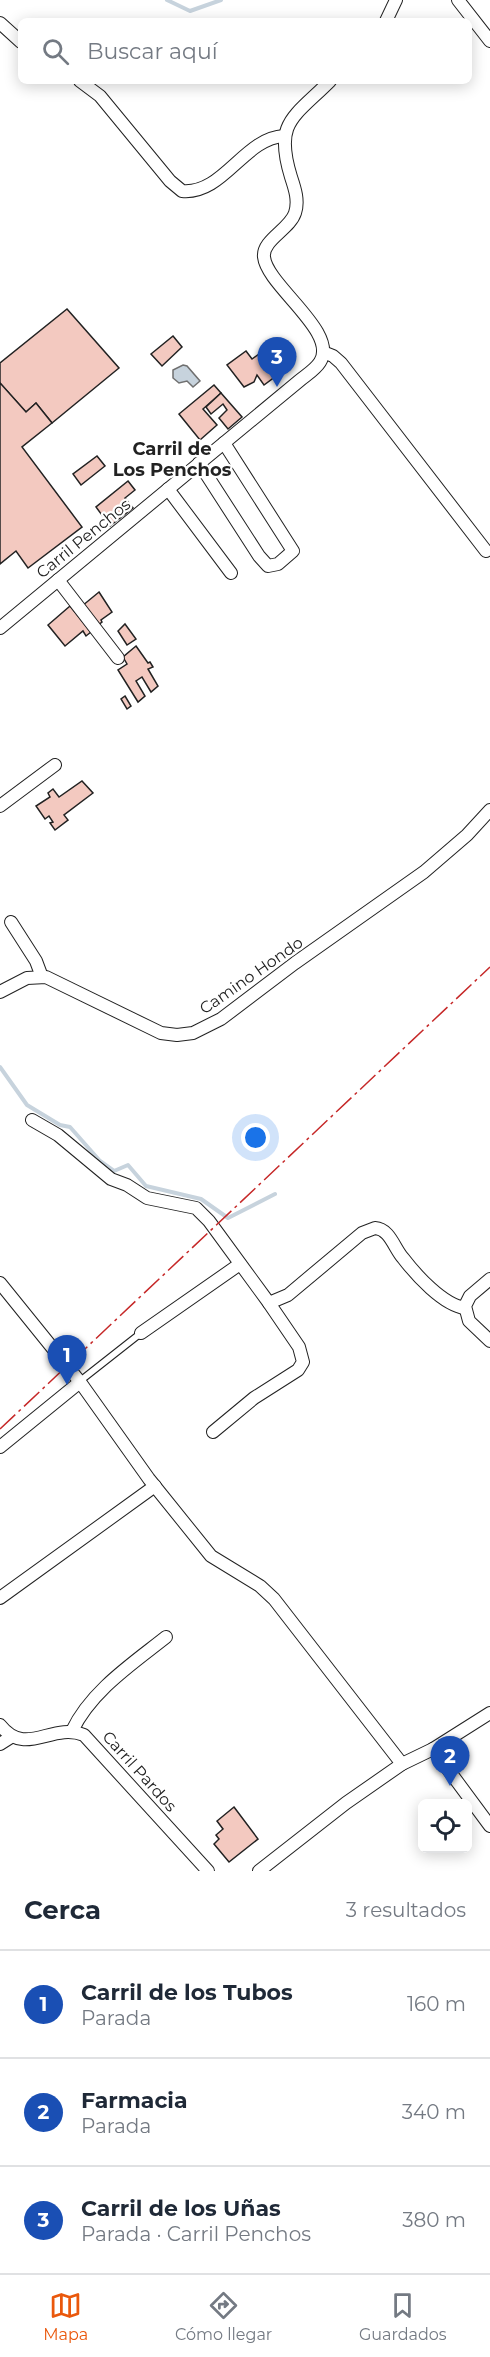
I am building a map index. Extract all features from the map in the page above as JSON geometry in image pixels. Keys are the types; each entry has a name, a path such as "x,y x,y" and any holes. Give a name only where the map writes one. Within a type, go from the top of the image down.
{"street":[{"path":"387,18 396,0"},
{"path":"458,0 490,41"},
{"path":"0,23 18,39"},
{"path":"84,84 100,96 170,181 182,190 200,189 255,148 277,136 284,136"},
{"path":"327,84 297,114 284,136 284,150 296,192 296,206 294,216 286,227 265,248 264,257 273,275 312,325 323,352 333,356 341,363 486,551"},
{"name":"Carril Penchos","path":"0,628 318,364 323,352"},
{"path":"199,464 258,556 268,566 278,564 293,551 224,443"},
{"path":"168,489 231,573"},
{"path":"58,580 118,658"},
{"path":"0,806 55,765"},
{"name":"Camino Hondo","path":"42,977 58,982 161,1033 177,1035 193,1033 221,1019 295,963 424,872 467,835 490,810"},
{"path":"0,992 27,978 42,977 36,961 11,922"},
{"path":"32,1120 58,1135 111,1179 128,1185 147,1198 196,1208 269,1302 299,1347 303,1358 302,1366 254,1398 213,1432"},
{"path":"269,1302 288,1295 362,1233 375,1228 385,1232 417,1275 450,1304 465,1308"},
{"path":"141,1333 240,1264"},
{"path":"490,1279 470,1296 465,1308 466,1316 473,1326 490,1341"},
{"path":"0,1283 80,1382 155,1486 211,1556 260,1586 274,1599 402,1764"},
{"path":"0,1447 80,1382"},
{"path":"0,1598 155,1486"},
{"path":"0,1725 5,1741 25,1740 72,1731 96,1696 166,1637"},
{"path":"259,1871 346,1803 402,1764 433,1749 490,1713"},
{"name":"Carril Pardos","path":"72,1731 84,1735 96,1746 208,1871"},
{"path":"433,1749 490,1826"}],"lane":[{"path":"80,1382 141,1333"}],"shaded area":[{"path":"183,365 187,366 200,381 193,387 187,381 179,383 173,378 173,370"}],"building":[{"path":"67,309 119,368 52,423 36,403 26,412 0,383 0,363"},
{"path":"173,336 182,347 162,366 151,354"},
{"path":"246,351 252,359 259,354 276,376 264,385 257,375 254,382 244,387 227,365"},
{"path":"0,383 26,412 36,403 52,423 22,447 82,527 28,568 16,551 0,564"},
{"path":"214,385 221,393 203,409 217,425 200,440 179,414"},
{"path":"221,393 242,417 228,429 219,418 227,410 223,404 211,414 206,407"},
{"path":"97,456 105,466 81,485 73,474"},
{"path":"128,481 135,490 125,498 133,508 110,526 96,507"},
{"path":"99,592 112,612 97,626 82,606"},
{"path":"70,606 91,632 86,636 83,631 65,646 48,625"},
{"path":"125,624 136,639 127,645 118,631"},
{"path":"136,646 153,667 148,669 158,686 151,692 142,677 136,681 145,696 138,702 118,670 127,664 123,657"},
{"path":"125,696 131,706 127,709 121,699"},
{"path":"82,781 93,793 64,815 68,820 55,830 50,823 53,822 49,816 45,819 36,806 50,797 48,793 53,789 59,797"},
{"path":"234,1807 258,1839 229,1862 214,1844 219,1839 216,1835 223,1829 217,1821"}],"waterway":[{"path":"167,0 190,11 221,0"},
{"path":"0,1067 27,1105 60,1125 70,1127 100,1161 114,1171 128,1165 146,1186 201,1199 228,1218 275,1194"}],"power":[{"path":"0,1429 490,967"}],"place":[{"name":"Carril de los Uñas","path":"277,387"},
{"name":"Carril de los Tubos","path":"67,1385"},
{"name":"Farmacia","path":"450,1786"}],"district":[{"name":"Carril de Los Penchos","path":"172,459"}]}
